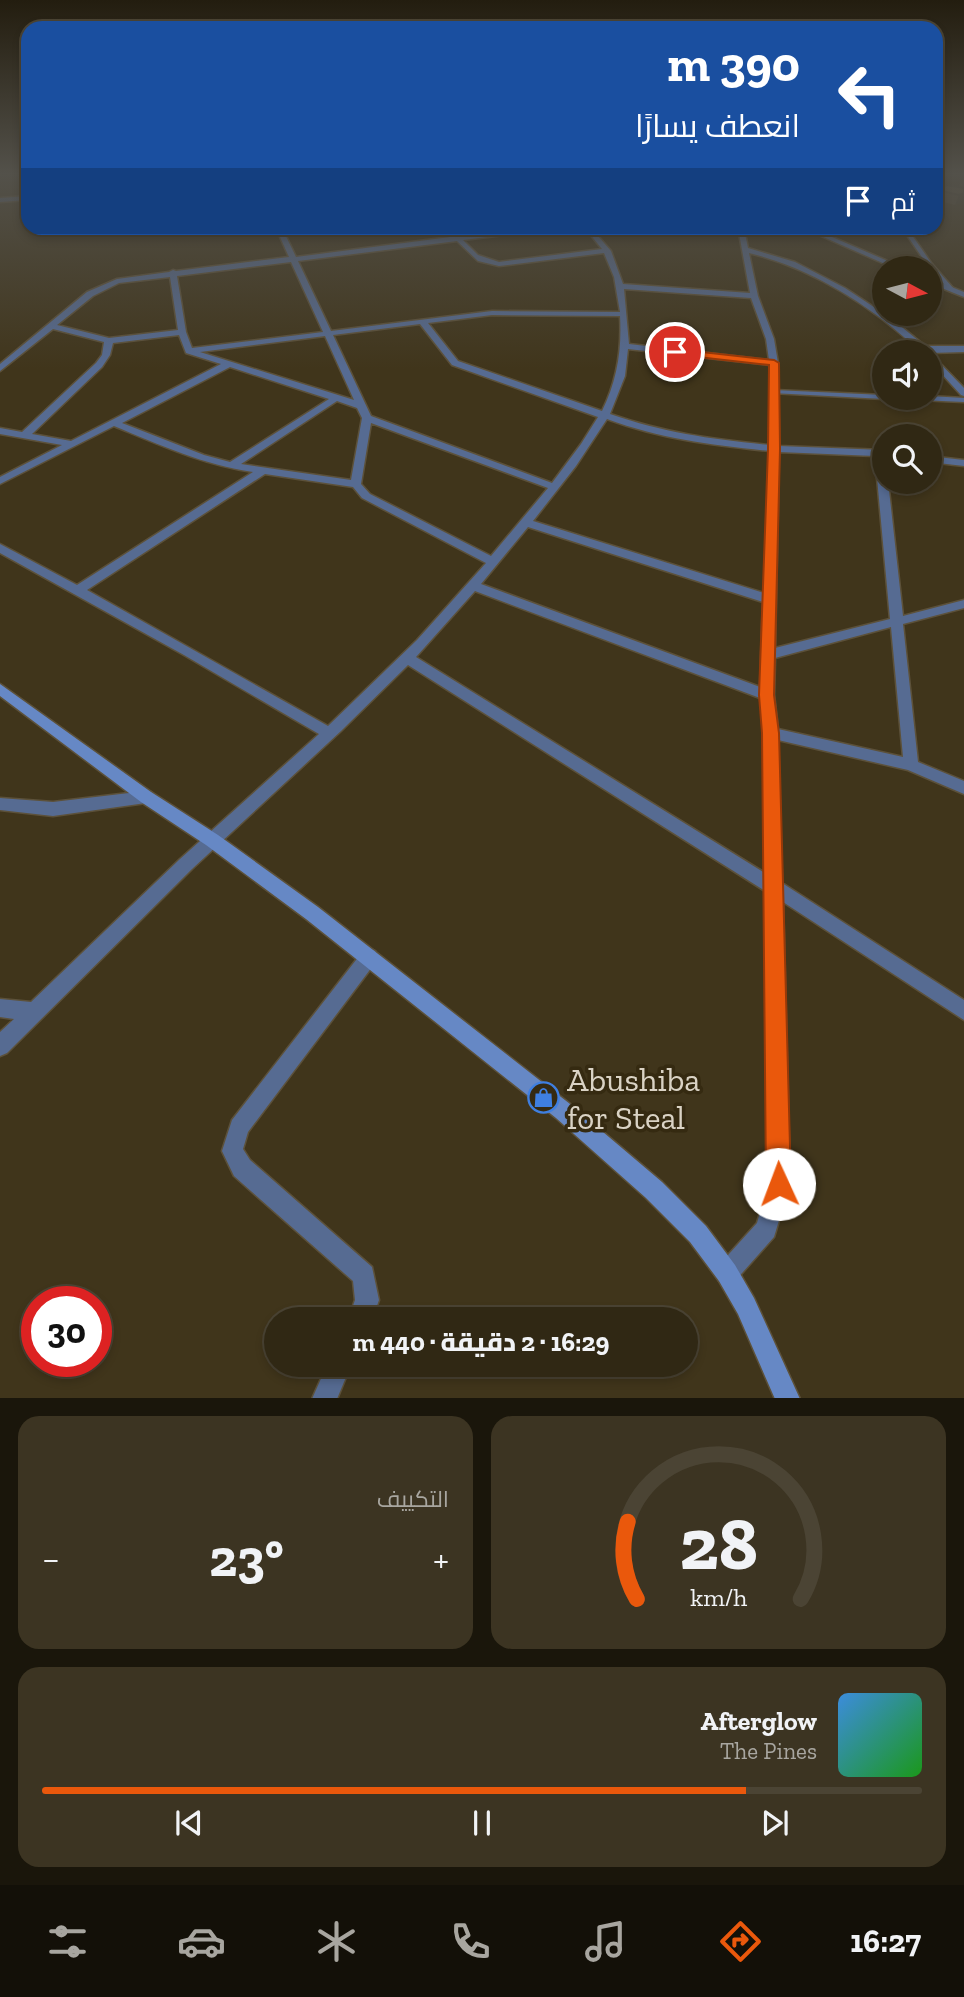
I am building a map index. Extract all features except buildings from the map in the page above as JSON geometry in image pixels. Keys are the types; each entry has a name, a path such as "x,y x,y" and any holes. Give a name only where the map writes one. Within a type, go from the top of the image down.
{"main road":[{"path":"0,689 146,797 212,840 369,957 563,1111 654,1190 698,1234 727,1273 746,1306 788,1398"}],"street":[{"path":"284,238 367,418 366,441 358,461 356,484"},
{"path":"0,368 101,286 117,281 431,238"},
{"path":"458,238 475,259 499,264 607,251"},
{"path":"0,1046 212,840 407,658 493,562 554,487 604,415 616,391 625,346 618,286 607,251 596,238"},
{"path":"727,1273 766,1229 779,1184 771,733 766,695 774,363 770,339 754,296 744,238"},
{"path":"831,238 873,256"},
{"path":"747,250 769,254 843,291 888,320 912,340"},
{"path":"173,272 182,332 189,351 362,406"},
{"path":"618,286 754,296"},
{"path":"942,286 964,295"},
{"path":"189,351 422,321 520,312 622,314"},
{"path":"422,321 455,363 646,430 677,437 774,449 872,453"},
{"path":"51,326 109,341 182,332"},
{"path":"25,435 99,365 106,355 109,341"},
{"path":"625,346 774,363"},
{"path":"942,351 964,349"},
{"path":"0,481 227,365"},
{"path":"942,369 964,393"},
{"path":"231,466 336,398"},
{"path":"367,418 554,487"},
{"path":"114,423 200,457 231,466 356,484 366,496 493,562"},
{"path":"0,431 71,444"},
{"path":"942,460 964,463"},
{"path":"77,592 262,471"},
{"path":"886,494 911,765"},
{"path":"525,522 769,599"},
{"path":"0,548 329,733"},
{"path":"472,585 766,695"},
{"path":"767,655 964,604"},
{"path":"407,658 772,886 964,1012"},
{"path":"771,733 911,765 964,788"},
{"path":"0,804 53,809 146,797"},
{"path":"365,1307 368,1300 364,1275 242,1168 232,1151 239,1127 369,957"},
{"path":"0,1009 34,1012"},
{"path":"324,1398 334,1377"}],"lane":[{"path":"910,238 952,290"},
{"path":"774,392 872,396"},
{"path":"942,399 964,400"}],"place":[{"name":"Abushiba for Steal","path":"544,1098"}],"route":[{"path":"675,352 774,363 766,695 771,733 779,1184"}]}
